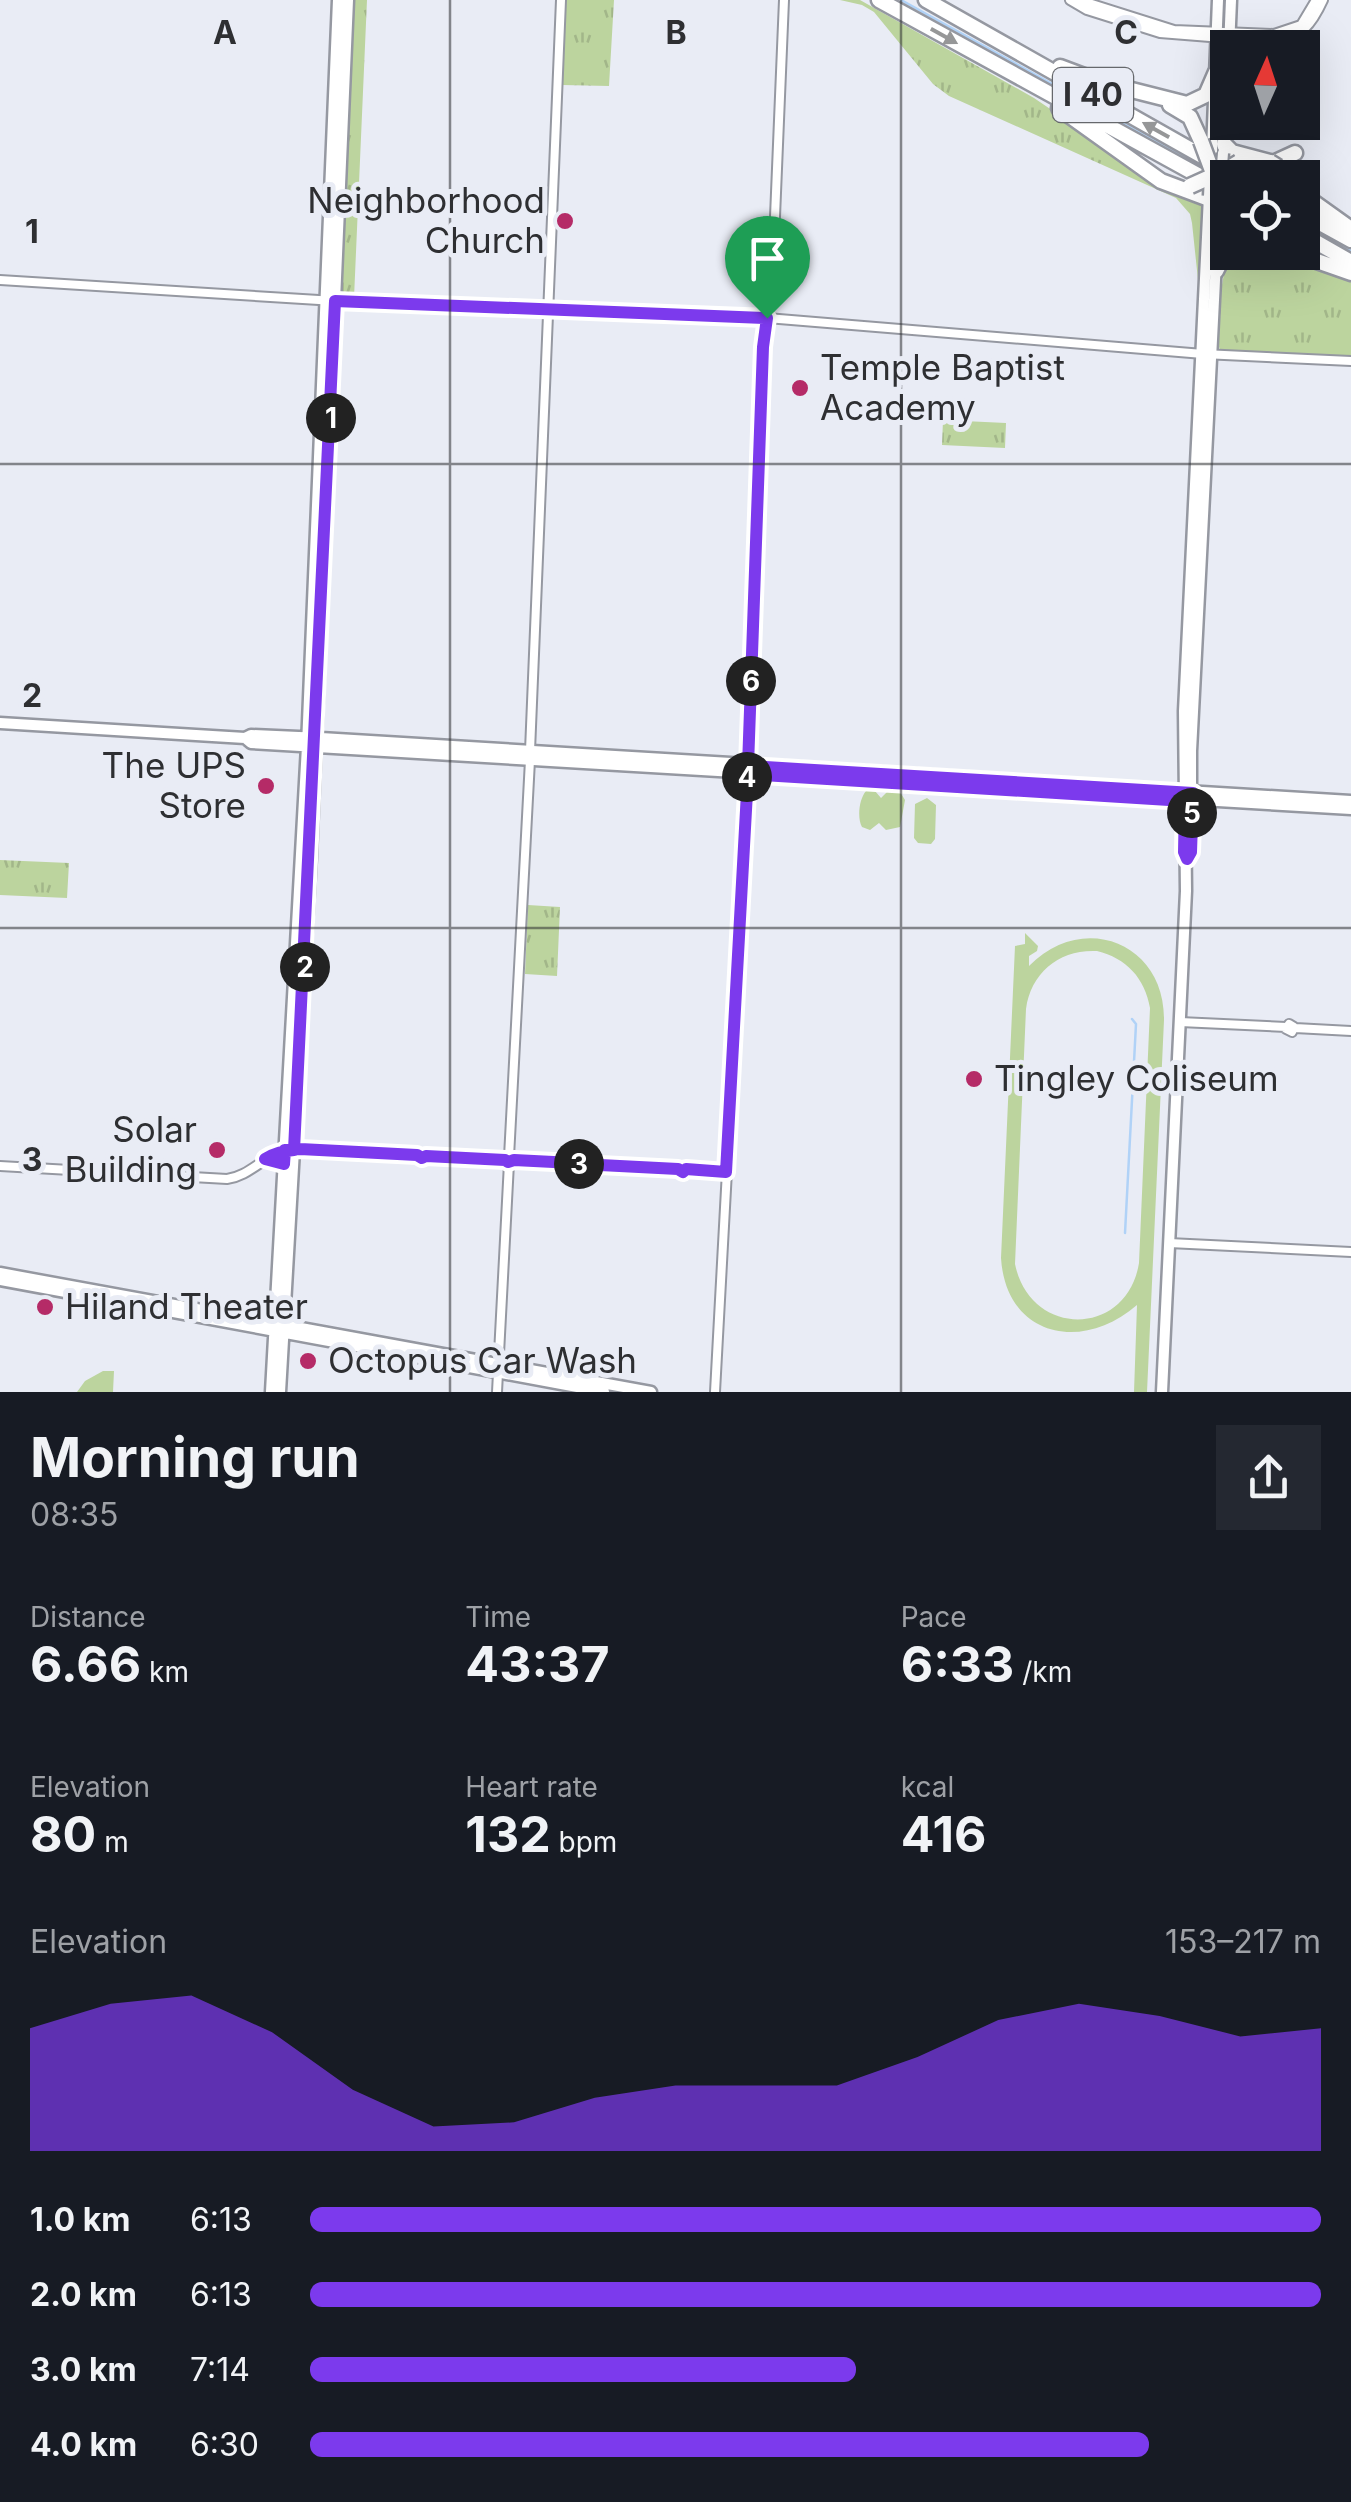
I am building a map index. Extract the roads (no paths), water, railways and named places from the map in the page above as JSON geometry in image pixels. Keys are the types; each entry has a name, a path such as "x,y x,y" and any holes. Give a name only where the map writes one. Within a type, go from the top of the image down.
{"highway":[{"name":"I 40","path":"879,0 1009,74 1210,171"},
{"name":"I 40","path":"926,0 1210,170"},
{"path":"946,11 1076,74 1156,98 1193,103 1206,94 1210,85"},
{"path":"1009,74 1173,186 1190,186 1210,176"},
{"path":"1156,98 1186,113 1210,163"},
{"path":"1223,160 1229,151 1248,160"},
{"path":"1282,160 1295,153"},
{"path":"1173,186 1210,175"},
{"path":"1320,207 1351,229"},
{"path":"1320,222 1351,240"},
{"path":"1320,244 1351,262"},
{"path":"1320,262 1351,273"}],"main road":[{"path":"331,301 338,0"},
{"path":"271,1392 291,1212 290,1150 348,0"},
{"path":"1216,30 1218,0"},
{"path":"1229,30 1230,0"},
{"path":"1162,1392 1187,859 1191,852 1189,797 1211,270"},
{"path":"1208,354 1216,271"},
{"path":"0,723 244,738 251,735 1351,809"},
{"path":"1189,797 1351,801"},
{"path":"280,1392 283,1176 290,1150"},
{"path":"265,1159 284,1164"},
{"path":"283,1176 287,1208 291,1212"},
{"path":"0,1276 498,1368 650,1392"},
{"path":"498,1368 604,1392"}],"street":[{"path":"497,1392 530,756 561,0"},
{"path":"714,1392 784,0"},
{"path":"1070,0 1087,10 1160,33 1210,35"},
{"path":"1079,0 1162,28 1210,34"},
{"path":"1298,30 1320,0"},
{"path":"1304,30 1320,0"},
{"path":"1292,30 1306,20"},
{"path":"0,280 331,301 767,318 1351,362"},
{"path":"1180,1022 1351,1030"},
{"path":"0,1166 227,1179 290,1150 726,1172"},
{"path":"1169,1243 1351,1252"}],"waterway":[{"path":"901,0 1205,169"},
{"path":"1320,234 1351,251"},
{"path":"1125,1233 1136,1024 1132,1019"}],"place":[{"name":"Neighborhood Church","path":"565,221"},
{"name":"Temple Baptist Academy","path":"800,388"},
{"name":"The UPS Store","path":"266,786"},
{"name":"Tingley Coliseum","path":"974,1079"},
{"name":"Solar Building","path":"217,1150"},
{"name":"Hiland Theater","path":"45,1307"},
{"name":"Octopus Car Wash","path":"308,1361"}]}
